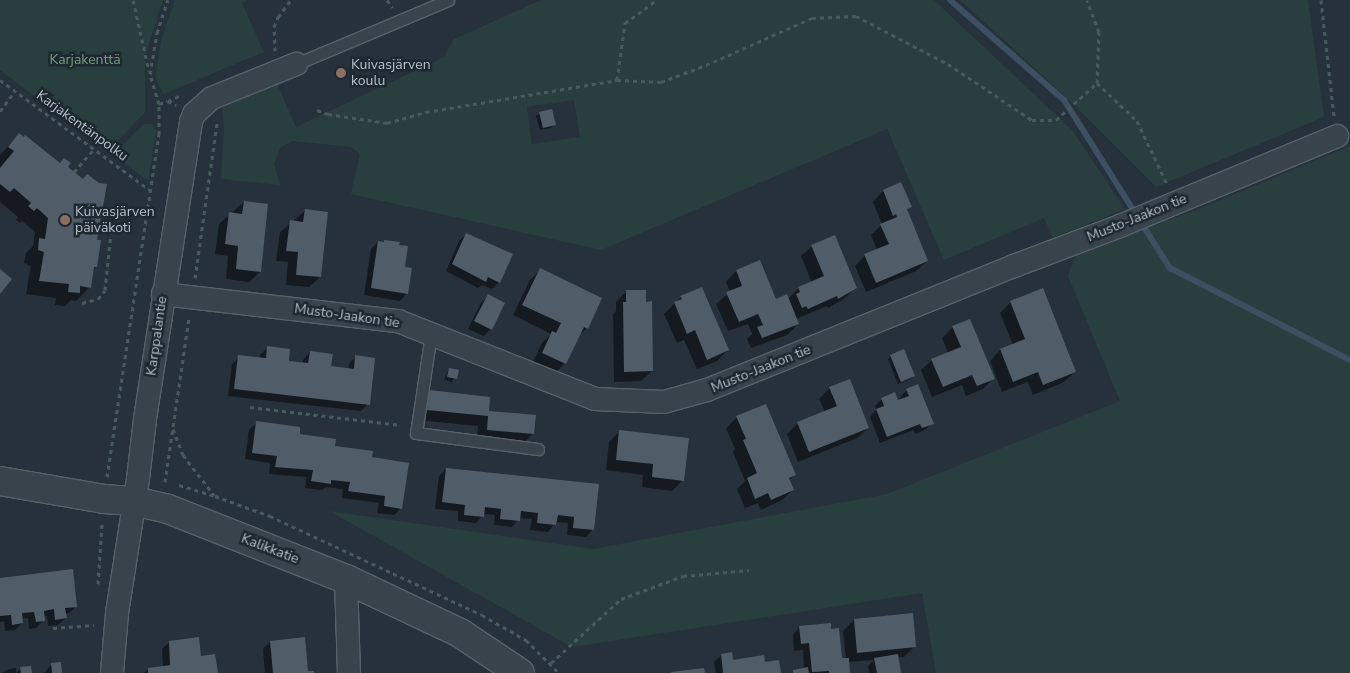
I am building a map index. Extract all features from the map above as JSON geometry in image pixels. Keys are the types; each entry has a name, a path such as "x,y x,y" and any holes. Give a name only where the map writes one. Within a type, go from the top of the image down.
{"street":[{"name":"Karppalantie","path":"112,673 116,619 163,294 194,114 212,98 287,67"},
{"name":"Musto-Jaakon tie","path":"163,294 398,321 512,368 595,399 664,402 707,390 1014,266 1120,226 1337,136"},
{"name":"Kalikkatie","path":"0,481 104,499 134,501 168,509 346,579 460,632 520,673"},
{"path":"346,579 349,673"}],"lane":[{"path":"287,67 448,0"},
{"path":"431,334 416,433 538,449"}],"path":[{"path":"52,628 116,619 102,598 98,588 104,499 159,134 159,104 133,0"},
{"path":"150,74 157,33 168,0"},
{"path":"287,67 274,27 278,16 292,0"},
{"path":"617,80 625,23 657,0"},
{"path":"317,110 328,114 387,123 426,112 617,80 661,82 706,65 812,18 856,16 948,64 1032,120 1056,120 1097,83 1099,32 1087,0"},
{"path":"1320,0 1337,136"},
{"name":"Karjakentänpolku","path":"0,80 150,190"},
{"path":"1097,83 1137,121 1175,202"},
{"path":"0,111 15,91"},
{"path":"74,172 94,149"},
{"path":"82,303 98,299 105,290 111,232"},
{"path":"250,407 417,426"},
{"path":"173,428 183,456 202,482 216,496"},
{"path":"551,663 621,598 684,576 749,570"}],"green space":[{"name":"Karjakenttä","path":"0,0 163,0 145,56 145,112 115,144 102,148 0,70"},
{"path":"175,0 247,0 242,3 264,52 164,94 157,83 156,72 162,37"},
{"path":"541,0 934,0 1073,131 1125,209 1053,238 1044,218 944,260 887,129 601,250 351,194 360,154 351,147 292,141 280,148 274,164 280,185 221,179 224,126 222,106 277,84 296,127 444,57 454,39","holes":["574,100 580,137 532,144 527,107"]},
{"path":"960,0 1308,0 1324,117 1156,187 1064,95"},
{"path":"144,124 152,124 156,131 149,178 147,180 115,157 114,154"},
{"path":"1350,146 1350,673 936,673 922,593 572,647 329,511 593,549 887,494 1120,401 1068,276 1072,263 1079,252 1194,211"}],"building":[{"path":"552,109 556,125 543,128 539,112"},
{"path":"19,133 24,137 25,135 60,163 64,158 71,163 68,167 83,179 87,174 99,183 107,184 97,240 101,240 97,267 94,267 91,288 80,286 80,293 68,292 69,284 39,281 44,252 38,250 39,238 45,239 48,218 37,208 34,211 28,206 31,203 14,188 10,192 0,184 0,168 14,151 8,147"},
{"path":"901,182 912,207 907,209 928,261 876,283 864,254 889,244 880,224 897,217 896,214 893,216 883,190"},
{"path":"244,201 268,204 261,272 236,269 238,246 225,244 229,212 242,214"},
{"path":"305,209 328,212 321,277 296,275 298,252 286,251 290,220 303,222"},
{"path":"466,233 513,254 500,283 488,277 486,282 452,264"},
{"path":"835,235 857,288 838,299 837,296 808,309 806,306 802,308 796,294 800,292 798,287 824,276 811,245"},
{"path":"384,240 400,242 399,245 408,246 405,267 412,268 408,294 371,288 378,241 384,242"},
{"path":"760,260 776,299 787,294 799,324 762,338 757,327 763,325 758,314 739,322 726,292 742,286 736,270"},
{"path":"540,268 602,298 588,329 584,327 566,364 542,353 552,331 556,333 561,323 522,305"},
{"path":"0,269 12,279 0,294"},
{"path":"702,287 729,350 707,360 695,330 687,334 674,302 682,299 680,296"},
{"path":"1043,288 1076,372 1043,385 1038,372 1013,382 1000,349 1025,339 1010,301"},
{"path":"626,290 646,290 646,302 652,301 653,371 624,372 623,302 626,302"},
{"path":"488,294 505,303 492,330 474,321"},
{"path":"970,319 995,379 977,386 972,375 943,387 931,359 961,347 952,326"},
{"path":"267,346 290,349 289,361 308,363 310,351 333,354 331,366 354,369 355,355 375,358 370,405 234,389 238,355 266,358"},
{"path":"904,349 915,376 901,382 890,355"},
{"path":"449,368 459,370 457,379 447,377"},
{"path":"850,379 869,428 809,452 797,422 837,406 829,387"},
{"path":"918,384 934,424 922,428 920,424 887,437 876,409 884,406 881,398 895,392 898,400 909,396 906,389"},
{"path":"429,390 490,397 489,411 536,415 534,434 487,430 488,416 427,410"},
{"path":"766,404 796,475 789,478 794,490 771,500 768,493 755,499 747,478 757,473 743,440 746,439 736,416"},
{"path":"256,421 300,427 300,434 336,439 335,446 373,451 372,457 409,463 402,509 384,506 385,496 348,491 350,482 331,480 331,484 311,481 313,470 275,467 277,456 252,453"},
{"path":"619,430 689,438 684,481 652,477 653,464 616,460"},
{"path":"446,468 599,484 594,530 573,528 574,517 558,515 556,525 537,523 538,513 521,511 520,521 500,519 501,509 485,507 484,517 464,515 465,505 442,502"},
{"path":"73,569 77,607 65,608 67,618 55,620 54,609 44,611 45,621 36,622 34,612 22,613 23,623 12,625 11,615 0,616 0,578"},
{"path":"913,613 916,647 857,653 854,619"},
{"path":"831,623 831,629 839,628 842,658 849,658 850,673 812,672 809,643 801,644 799,626"},
{"path":"199,637 201,656 215,654 218,673 148,673 148,668 170,665 169,641"},
{"path":"305,637 308,671 314,671 314,673 273,673 270,641"},
{"path":"732,652 733,660 764,655 765,662 779,660 781,673 723,673 721,654"},
{"path":"898,654 901,673 877,673 874,658"},
{"path":"61,662 62,673 52,673 51,663"},
{"path":"31,666 32,673 21,673 20,667"},
{"path":"808,667 809,673 793,673 793,670"},
{"path":"704,668 705,673 671,673 671,672"}],"waterway":[{"path":"950,0 1064,100 1170,268 1350,360"}],"place":[{"name":"Kuivasjärven koulu","path":"341,73"},
{"name":"Kuivasjärven päiväkoti","path":"65,220"}]}
